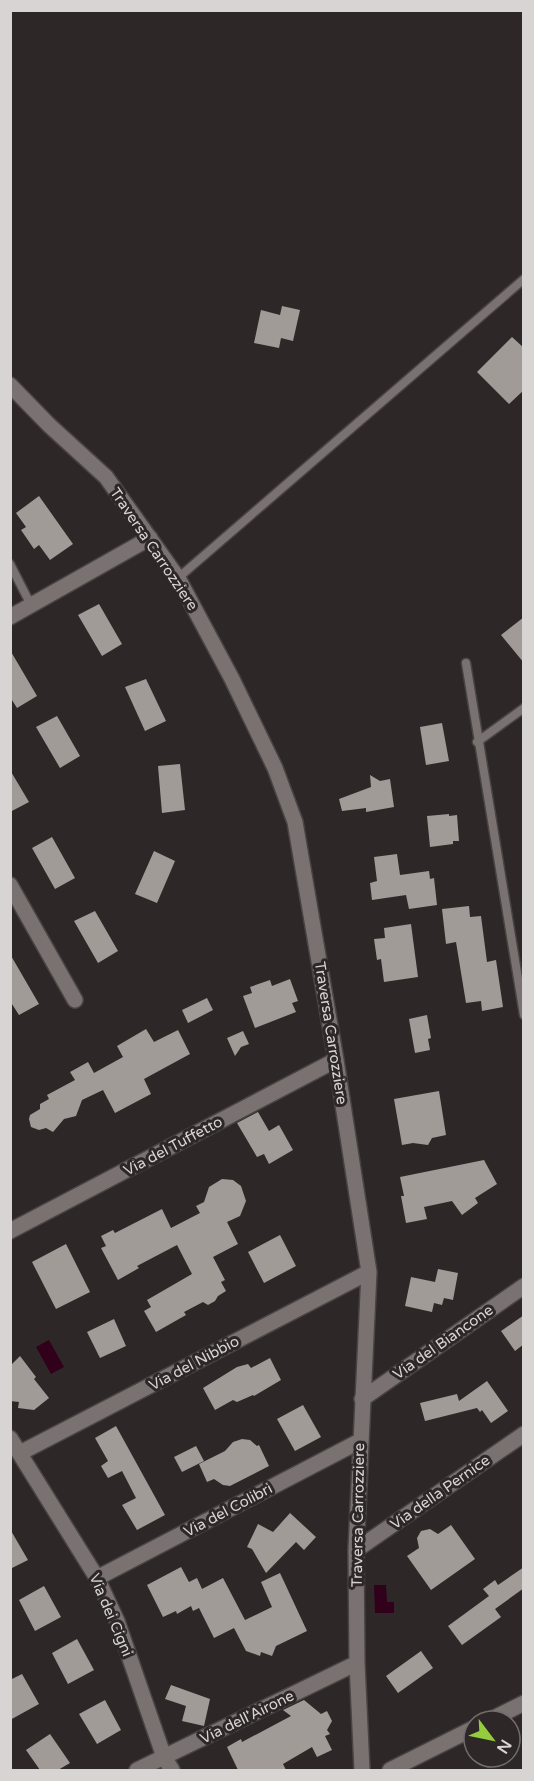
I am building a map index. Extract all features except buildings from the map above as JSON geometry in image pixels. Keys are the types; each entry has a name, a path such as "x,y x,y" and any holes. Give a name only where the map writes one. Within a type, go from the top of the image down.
{"street":[{"name":"Traversa Carrozziere","path":"10,385 49,425 106,477 178,578 275,768 295,822 336,1060 369,1272 356,1550 357,1663 362,1770"},
{"path":"10,617 150,538"},
{"path":"10,885 75,1000"},
{"name":"Via del Tuffetto","path":"10,1232 336,1060"},
{"name":"Via del Nibbio","path":"20,1453 369,1272"},
{"name":"Via del Biancone","path":"362,1399 524,1286"},
{"name":"Via della Pernice","path":"356,1550 524,1434"},
{"name":"Via dei Cigni","path":"11,1438 97,1578 117,1621 168,1764"},
{"name":"Via del Colibrì","path":"97,1578 360,1442"},
{"name":"Via dell'Airone","path":"137,1770 168,1764 357,1663"},
{"path":"390,1770 462,1734"}],"lane":[{"path":"178,578 524,279"},
{"path":"10,564 31,605"},
{"path":"466,663 477,742 524,1015"},
{"path":"477,742 524,708"},
{"path":"514,959 524,952"}],"shaded area":[{"path":"49,1340 64,1367 51,1374 36,1347"},
{"path":"374,1585 386,1585 387,1602 394,1602 394,1613 375,1613"}]}
